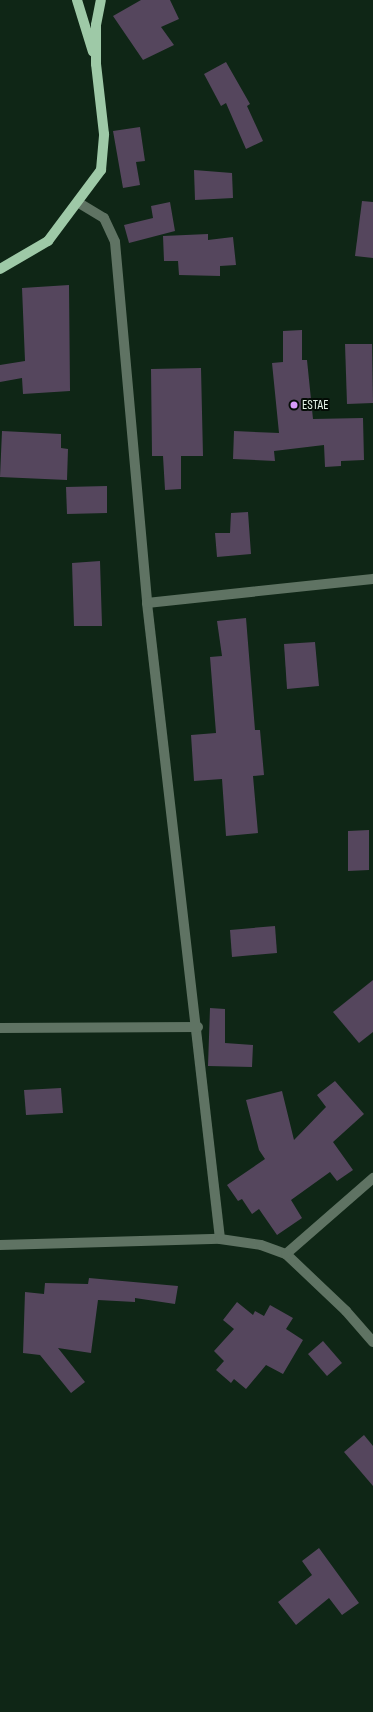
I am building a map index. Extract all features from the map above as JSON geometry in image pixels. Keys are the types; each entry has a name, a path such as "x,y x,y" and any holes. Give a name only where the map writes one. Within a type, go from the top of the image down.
{"main road":[{"path":"77,0 96,64"},
{"path":"0,269 48,241 79,203 101,170 104,134 96,64 96,25 101,0"}],"street":[{"path":"79,203 104,218 115,242 147,603 198,1027 220,1239"},
{"path":"147,603 373,579"},
{"path":"0,1028 198,1027"},
{"path":"286,1254 373,1178"},
{"path":"0,1245 220,1239 261,1245 286,1254 346,1311 373,1342"}],"building":[{"path":"141,0 170,0 179,19 161,27 174,45 143,60 113,16"},
{"path":"226,62 250,104 247,106 263,141 246,149 226,103 221,106 204,74"},
{"path":"140,127 145,161 136,162 140,185 123,188 113,131"},
{"path":"194,170 232,173 233,198 195,200"},
{"path":"362,201 373,202 373,258 355,256"},
{"path":"170,202 175,231 129,243 124,225 153,218 151,206"},
{"path":"208,234 208,240 233,237 236,265 220,266 220,276 179,275 178,261 164,261 163,236"},
{"path":"69,285 70,391 23,394 22,378 0,382 0,365 25,361 22,288"},
{"path":"302,330 302,360 307,360 313,419 363,418 364,460 341,461 341,466 325,467 324,445 274,451 275,461 233,459 234,431 279,433 272,363 283,362 283,331"},
{"path":"345,344 372,344 373,403 347,404"},
{"path":"201,368 203,456 181,456 181,489 165,490 163,456 152,456 151,369"},
{"path":"2,431 61,434 61,448 68,449 67,480 0,477"},
{"path":"107,486 107,513 67,514 66,487"},
{"path":"248,512 251,554 217,557 215,533 230,533 231,513"},
{"path":"100,561 102,626 74,626 72,563"},
{"path":"246,618 255,730 260,730 264,775 253,776 258,833 226,836 222,779 194,781 191,735 216,733 210,657 222,656 217,621"},
{"path":"315,642 319,686 287,689 284,644"},
{"path":"369,830 369,870 348,871 348,831"},
{"path":"275,926 277,953 232,957 230,930"},
{"path":"373,980 373,1032 359,1043 333,1012"},
{"path":"210,1008 225,1009 225,1043 253,1045 252,1067 208,1066"},
{"path":"335,1081 364,1114 333,1142 353,1170 337,1181 330,1172 291,1200 302,1218 277,1235 259,1209 252,1214 242,1199 238,1201 227,1185 265,1159 259,1150 246,1100 282,1091 294,1140 326,1107 317,1095"},
{"path":"61,1088 63,1113 26,1115 24,1090"},
{"path":"89,1278 178,1286 175,1304 135,1298 135,1302 98,1300 91,1353 58,1348 85,1382 71,1393 40,1355 23,1353 25,1292 44,1294 45,1283 88,1284"},
{"path":"237,1302 253,1315 255,1311 264,1316 270,1305 293,1318 286,1329 303,1340 283,1374 266,1365 246,1389 234,1379 231,1383 216,1370 224,1361 214,1351 234,1329 223,1320"},
{"path":"323,1341 342,1363 327,1376 308,1354"},
{"path":"364,1435 373,1446 373,1486 344,1452"},
{"path":"319,1548 359,1603 342,1615 329,1598 296,1625 278,1602 312,1575 302,1561"}],"place":[{"name":"ESTAE","path":"294,405"}]}
